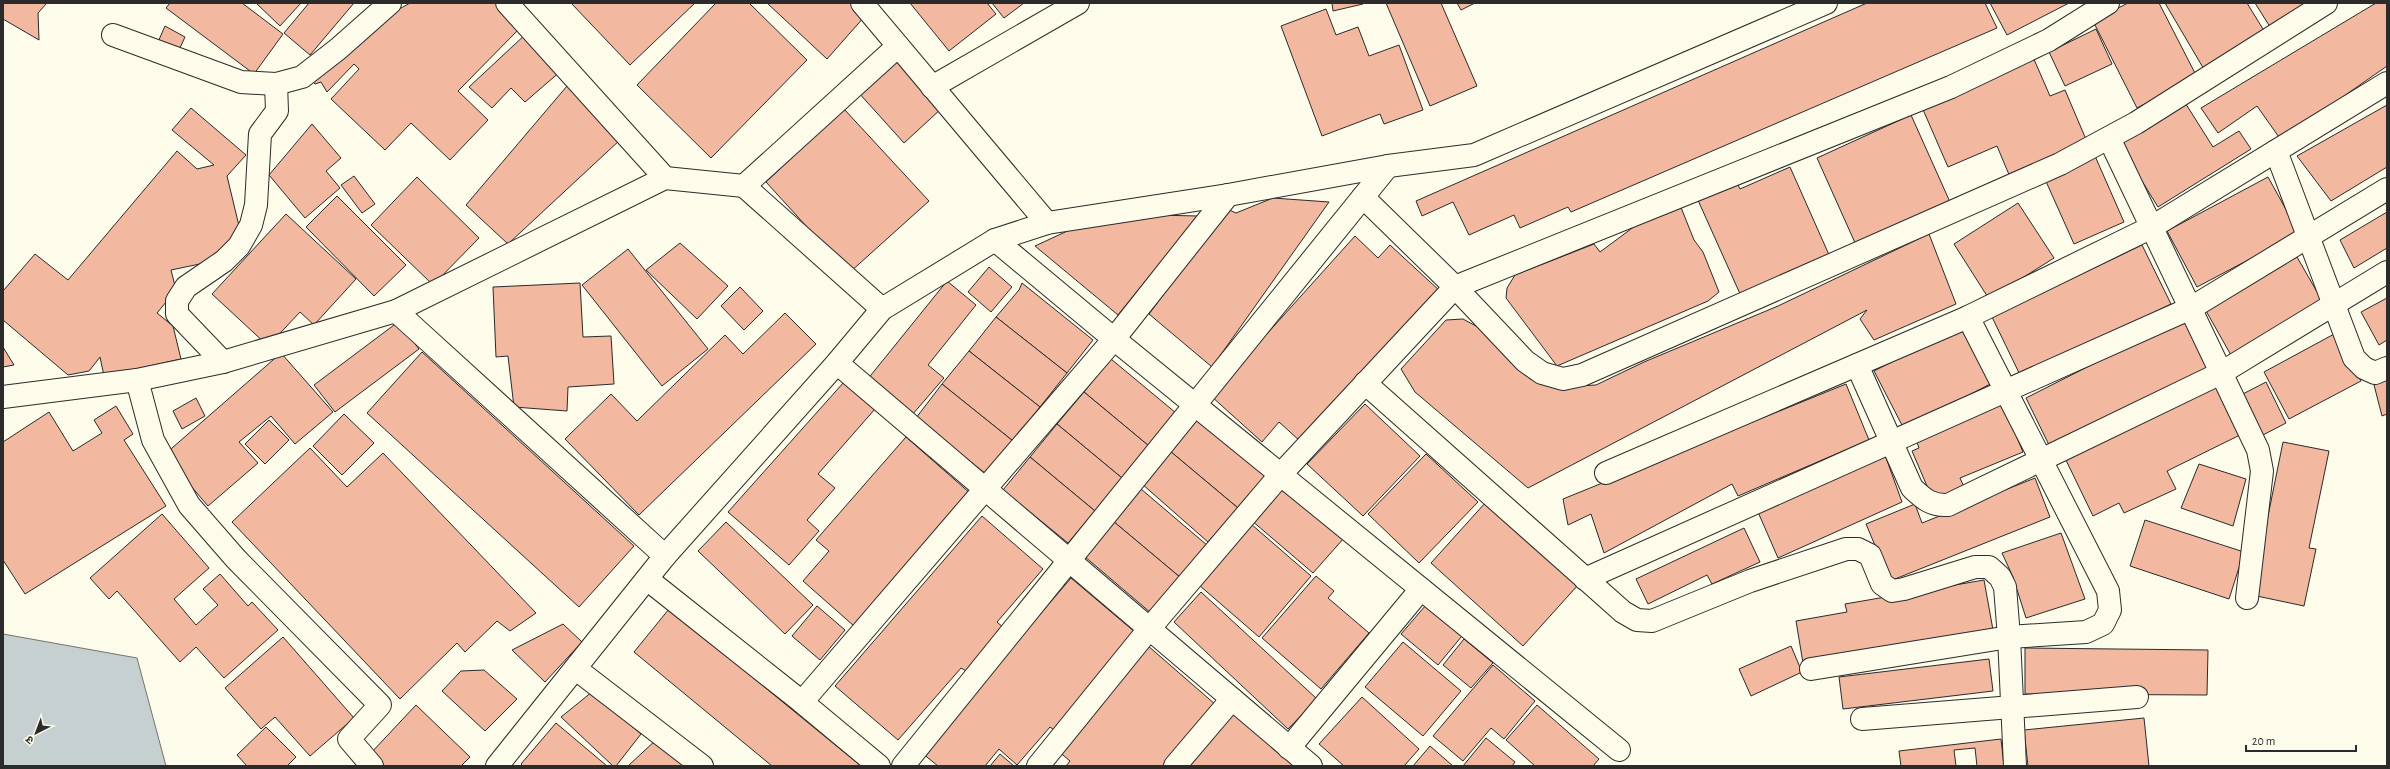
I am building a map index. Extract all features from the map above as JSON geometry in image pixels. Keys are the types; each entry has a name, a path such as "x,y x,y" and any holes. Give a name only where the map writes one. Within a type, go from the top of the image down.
{"street":[{"path":"113,35 241,82 276,84 302,77 338,50 390,3"},
{"path":"506,3 665,178"},
{"path":"862,3 1047,223"},
{"path":"932,87 1078,3"},
{"path":"497,766 665,556 837,363 882,309 996,240 1047,223 1228,195 1388,166 1474,155 1826,3"},
{"path":"1038,766 1149,629 1281,474 1455,287 1951,87 2049,40 2108,3"},
{"path":"1363,197 1455,287 1531,365 1542,373 1563,379 1582,375 2060,164 2109,138 2326,3"},
{"path":"744,186 898,46"},
{"path":"1606,473 1968,316 2152,227 2387,83"},
{"path":"223,362 178,314 177,302 186,287 224,261 240,246 251,225 256,205 260,134 277,111 276,84"},
{"path":"2109,138 2258,450 2262,471 2247,598"},
{"path":"2276,151 2354,358 2364,368 2375,372 2387,368"},
{"path":"904,766 1068,560 1196,406 1388,166"},
{"path":"3,397 137,380 223,362 396,311 665,178 744,186 882,309"},
{"path":"1585,579 2191,308 2387,189"},
{"path":"802,702 1114,339 1228,195"},
{"path":"996,240 1114,339 1619,750"},
{"path":"1857,365 1890,442 1912,488 1925,500 1935,506 1948,506 2222,373 2387,272"},
{"path":"396,311 665,556"},
{"path":"1811,669 2009,636 2086,632 2103,624 2110,610 2108,591 1968,316"},
{"path":"837,363 1311,766"},
{"path":"137,380 154,440 189,505 236,559 380,705 349,739 372,766"},
{"path":"1365,382 1585,579 1623,612 1637,620 1652,621 1750,581 1846,549 1858,549 1870,555 1882,584 1892,590 1904,589 1975,567 1989,567 2000,577 2005,587 2009,636 2011,707 2015,766"},
{"path":"647,580 802,702 879,766"},
{"path":"1289,748 1421,589"},
{"path":"576,669 702,766"},
{"path":"1862,719 2137,697"},
{"path":"1175,766 1232,698"}],"shaded area":[{"path":"3,634 137,658 166,766 3,766"}],"building":[{"path":"3,3 47,3 38,13 39,40 3,19"},
{"path":"170,3 242,3 283,34 254,74 166,8"},
{"path":"256,3 301,3 280,26"},
{"path":"309,3 354,3 310,55 284,33"},
{"path":"410,3 495,3 521,27 458,91 488,120 450,160 411,123 385,150 331,99 359,69 354,64 327,92 321,82 315,84 309,78 392,13"},
{"path":"571,3 695,3 630,65"},
{"path":"716,3 749,3 807,60 711,158 637,85"},
{"path":"767,3 855,3 865,16 827,59"},
{"path":"910,3 987,3 996,14 949,51"},
{"path":"992,3 1024,3 1004,18"},
{"path":"1332,3 1362,3 1363,4 1333,11"},
{"path":"1386,3 1441,3 1477,86 1430,106"},
{"path":"1457,3 1475,3 1461,10"},
{"path":"1867,3 1985,3 1997,28 1571,212 1568,207 1520,228 1514,215 1469,235 1453,202 1422,216 1416,201"},
{"path":"1990,3 2069,3 2007,35"},
{"path":"2128,3 2159,3 2197,77 2137,108 2093,21"},
{"path":"2165,3 2247,3 2266,34 2205,71"},
{"path":"2255,3 2314,3 2272,30"},
{"path":"2376,3 2387,3 2387,66 2281,140 2257,106 2218,133 2201,108"},
{"path":"1326,9 1336,35 1358,27 1369,56 1399,45 1423,110 1384,124 1380,114 1322,136 1281,26"},
{"path":"165,26 185,37 178,52 158,42"},
{"path":"2096,29 2112,64 2065,86 2049,52"},
{"path":"528,32 562,70 525,102 511,88 492,108 469,87"},
{"path":"2033,57 2050,96 2065,90 2088,144 2010,177 1997,146 1948,167 1921,105"},
{"path":"896,58 942,108 904,143 858,92"},
{"path":"567,86 621,139 508,244 466,205"},
{"path":"2184,101 2213,147 2239,131 2251,149 2158,207 2118,142"},
{"path":"2387,105 2387,167 2331,201 2297,156"},
{"path":"191,108 246,155 227,176 240,230 214,261 171,270 176,290 157,313 173,326 181,359 104,376 100,357 89,371 68,375 3,320 3,291 35,254 68,280 177,151 197,169 214,165 172,130"},
{"path":"844,109 929,201 849,273 766,182"},
{"path":"1911,115 1950,202 1856,245 1817,158"},
{"path":"312,124 341,158 326,171 340,188 305,218 269,175"},
{"path":"2095,156 2124,222 2074,244 2044,177"},
{"path":"1790,167 1830,257 1741,296 1697,198 1736,181 1740,189"},
{"path":"354,176 375,204 362,213 341,185"},
{"path":"417,177 479,238 433,285 371,225"},
{"path":"2268,177 2299,233 2197,287 2167,231"},
{"path":"337,196 406,265 374,296 306,227"},
{"path":"1273,198 1329,202 1212,367 1149,314 1227,209 1236,213"},
{"path":"2018,203 2054,258 1989,299 1954,244"},
{"path":"1680,205 1694,240 1703,252 1719,292 1708,301 1557,366 1506,298 1507,288 1515,275 1594,244 1600,252 1643,220"},
{"path":"2387,212 2387,248 2354,268 2340,240"},
{"path":"286,214 356,279 314,325 300,312 268,346 212,294"},
{"path":"1154,215 1198,216 1118,315 1035,246 1076,227"},
{"path":"1929,234 1956,304 1874,340 1860,319 1867,310 1528,488 1415,392 1401,369 1446,320 1463,319 1476,326 1530,379 1557,387 1596,385 1644,362 1778,306"},
{"path":"1355,236 1378,258 1390,245 1441,292 1300,441 1279,422 1262,442 1211,396"},
{"path":"680,243 728,286 697,319 646,270"},
{"path":"2142,245 2171,304 2021,377 1992,317"},
{"path":"628,249 708,349 662,386 582,285"},
{"path":"2297,257 2324,304 2232,357 2205,309"},
{"path":"989,267 1012,287 991,312 968,292"},
{"path":"947,281 976,305 928,365 944,378 912,415 867,380"},
{"path":"580,283 583,337 611,336 614,384 568,387 567,411 514,407 508,356 496,357 493,287"},
{"path":"1022,283 1093,340 1067,373 996,317 1019,290"},
{"path":"740,287 763,311 744,330 721,306"},
{"path":"2387,298 2387,340 2379,345 2361,312"},
{"path":"785,313 816,344 639,515 565,439 611,394 637,421 725,335 743,354"},
{"path":"996,317 1067,373 1040,407 969,351"},
{"path":"2186,317 2211,368 2051,449 2026,398"},
{"path":"398,322 419,349 335,412 314,385"},
{"path":"1966,324 1996,381 1904,429 1874,371"},
{"path":"2336,333 2361,381 2289,419 2264,372"},
{"path":"3,347 14,365 3,367"},
{"path":"969,351 1040,407 1013,441 942,384"},
{"path":"422,352 634,546 579,607 367,413"},
{"path":"281,353 333,412 295,444 271,416 239,442 258,463 208,506 164,455"},
{"path":"1111,359 1176,413 1149,446 1084,392"},
{"path":"2387,378 2387,414 2382,416 2374,385"},
{"path":"2219,381 2244,433 2167,471 2176,489 2124,513 2119,503 2093,516 2064,456"},
{"path":"844,382 875,409 818,474 835,488 807,520 819,531 789,565 728,512"},
{"path":"2266,382 2286,423 2261,436 2241,395"},
{"path":"942,384 1013,441 986,474 916,418"},
{"path":"1846,384 1869,440 1738,496 1732,484 1604,553 1591,514 1568,525 1563,499"},
{"path":"1084,392 1149,446 1122,478 1057,424"},
{"path":"196,398 205,416 182,429 173,411"},
{"path":"1365,404 1420,456 1363,516 1307,464"},
{"path":"2003,404 2023,452 1960,478 1964,487 1933,500 1912,451 1919,448 1916,440"},
{"path":"116,406 133,434 124,440 166,506 25,594 3,560 3,442 49,412 73,451 102,433 94,420"},
{"path":"344,414 374,443 342,475 313,446"},
{"path":"1199,418 1266,476 1238,508 1170,451"},
{"path":"269,420 289,440 265,464 245,444"},
{"path":"1057,424 1122,478 1095,511 1030,457"},
{"path":"906,437 971,494 854,626 803,581 829,551 816,540"},
{"path":"2283,442 2329,451 2309,548 2316,549 2304,606 2252,595"},
{"path":"310,448 347,487 383,453 536,613 510,631 497,621 465,652 457,643 400,699 232,522"},
{"path":"1170,451 1238,508 1208,542 1142,484"},
{"path":"1426,454 1478,502 1419,563 1368,514"},
{"path":"1885,455 1902,502 1778,558 1758,512"},
{"path":"1030,457 1095,511 1068,543 1003,490"},
{"path":"2199,464 2246,479 2233,526 2181,508"},
{"path":"2035,478 2050,517 1890,581 1866,524 1915,504 1922,523"},
{"path":"1281,485 1344,538 1313,573 1251,520"},
{"path":"1141,489 1208,546 1181,578 1113,521"},
{"path":"1486,502 1578,585 1523,646 1431,563"},
{"path":"162,514 209,568 174,599 196,625 218,605 203,589 220,574 248,606 252,602 278,630 224,678 196,647 180,662 117,591 109,599 90,578"},
{"path":"982,516 1043,569 997,622 1005,629 968,672 961,668 898,740 835,686"},
{"path":"2145,520 2244,552 2229,599 2130,566"},
{"path":"1113,521 1181,578 1151,613 1084,556"},
{"path":"726,522 813,605 785,634 698,551"},
{"path":"1251,524 1311,576 1259,637 1199,585"},
{"path":"1744,528 1760,562 1712,584 1707,575 1648,604 1636,579"},
{"path":"2061,533 2085,599 2026,618 2013,577 2002,553"},
{"path":"1316,576 1334,591 1328,598 1369,633 1321,689 1262,638"},
{"path":"1071,578 1136,633 1054,730 1050,727 1017,765 999,749 985,766 938,766 922,753"},
{"path":"1984,580 1993,630 1803,663 1796,621 1847,612 1845,604"},
{"path":"1201,592 1317,699 1288,729 1174,622"},
{"path":"1426,605 1462,636 1438,665 1401,634"},
{"path":"817,606 845,630 820,660 792,636"},
{"path":"669,609 861,766 772,766 634,652"},
{"path":"563,624 582,642 545,682 512,650"},
{"path":"283,637 354,718 310,756 275,717 261,729 225,688"},
{"path":"1464,639 1493,663 1471,688 1443,665"},
{"path":"1403,642 1461,691 1423,736 1365,687"},
{"path":"1147,645 1216,705 1163,766 1066,766 1070,761 1057,750"},
{"path":"1791,646 1802,672 1751,696 1739,669"},
{"path":"2025,648 2208,650 2207,695 2025,694"},
{"path":"1989,659 1993,691 1843,709 1839,677"},
{"path":"1493,665 1535,701 1504,739 1491,728 1463,761 1433,736"},
{"path":"484,670 517,699 485,731 442,691 461,671"},
{"path":"592,692 641,734 616,766 613,766 561,717"},
{"path":"1362,697 1419,749 1404,766 1344,766 1319,744"},
{"path":"416,705 470,757 461,766 383,766 370,754"},
{"path":"1537,705 1599,759 1593,766 1535,766 1506,740"},
{"path":"1235,707 1299,766 1179,766"},
{"path":"2144,718 2149,766 2028,766 2024,730"},
{"path":"556,723 607,766 523,766 521,764"},
{"path":"266,727 296,757 287,766 247,766 237,755"},
{"path":"1486,738 1515,762 1512,766 1463,766"},
{"path":"657,739 693,766 628,766"},
{"path":"2001,739 2004,766 1977,766 1975,748 1954,750 1956,766 1901,766 1899,751"},
{"path":"1430,746 1453,766 1413,766"},
{"path":"1000,754 1014,766 990,766"}]}
